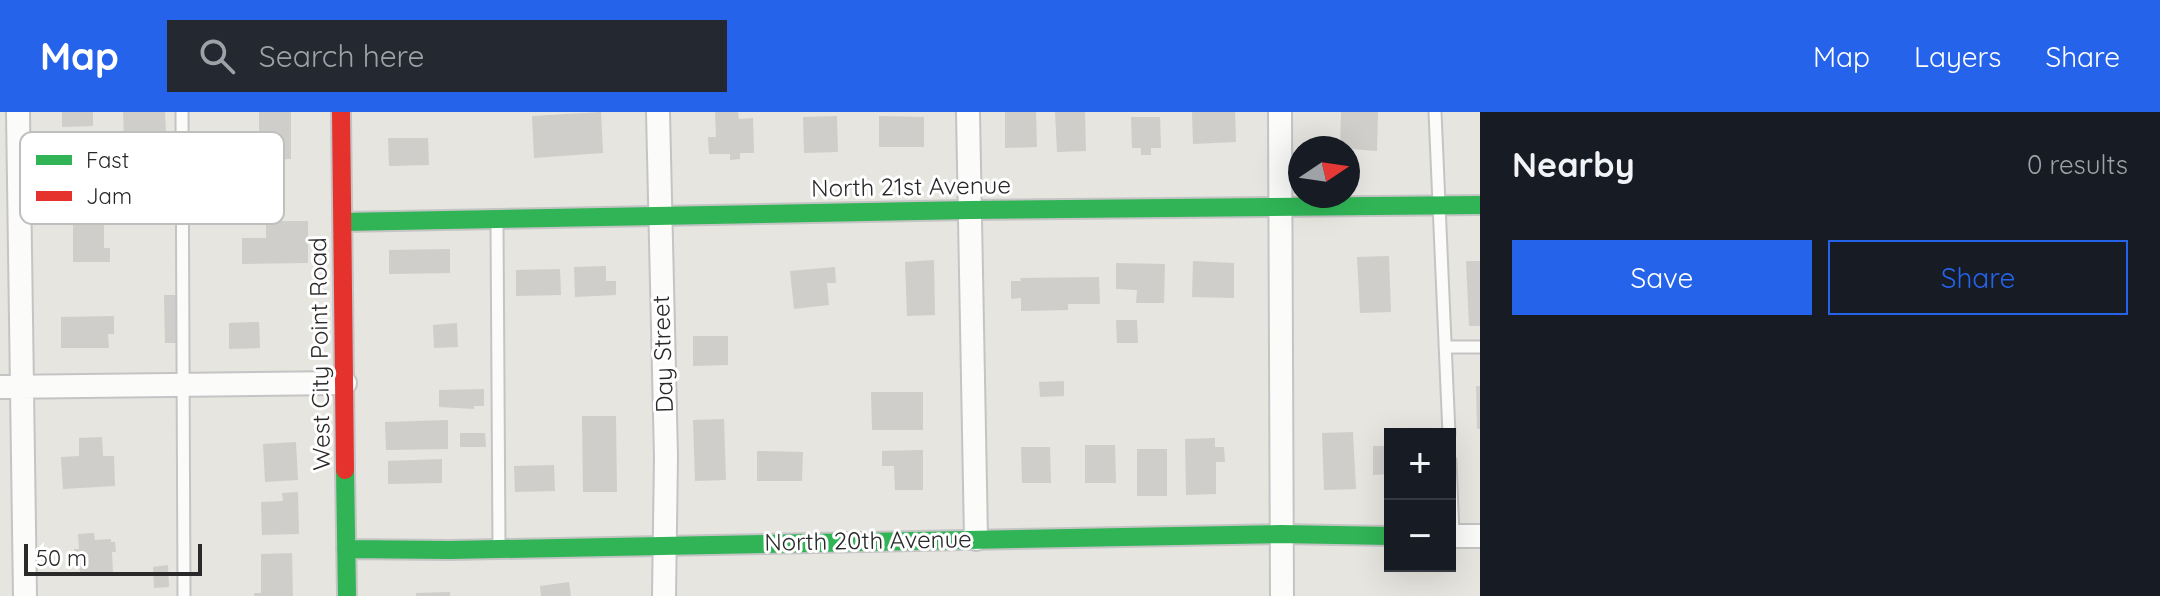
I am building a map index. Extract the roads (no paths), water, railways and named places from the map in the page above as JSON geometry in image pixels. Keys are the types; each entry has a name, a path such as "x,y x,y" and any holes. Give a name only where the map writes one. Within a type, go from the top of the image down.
{"street":[{"path":"18,112 11,387 25,596"},
{"name":"West City Point Road","path":"341,112 347,596"},
{"name":"Day Street","path":"658,112 666,457 664,596"},
{"path":"968,112 976,539"},
{"path":"1280,112 1282,596"},
{"name":"North 21st Avenue","path":"343,222 970,210 1480,205"},
{"path":"11,387 345,383"},
{"name":"North 20th Avenue","path":"346,549 499,549 1281,534 1384,536"},
{"path":"1456,536 1480,536"}],"lane":[{"path":"182,112 182,132"},
{"path":"1435,112 1449,428"},
{"path":"497,218 499,549"},
{"path":"182,224 184,596"},
{"path":"1445,347 1480,347"}]}
